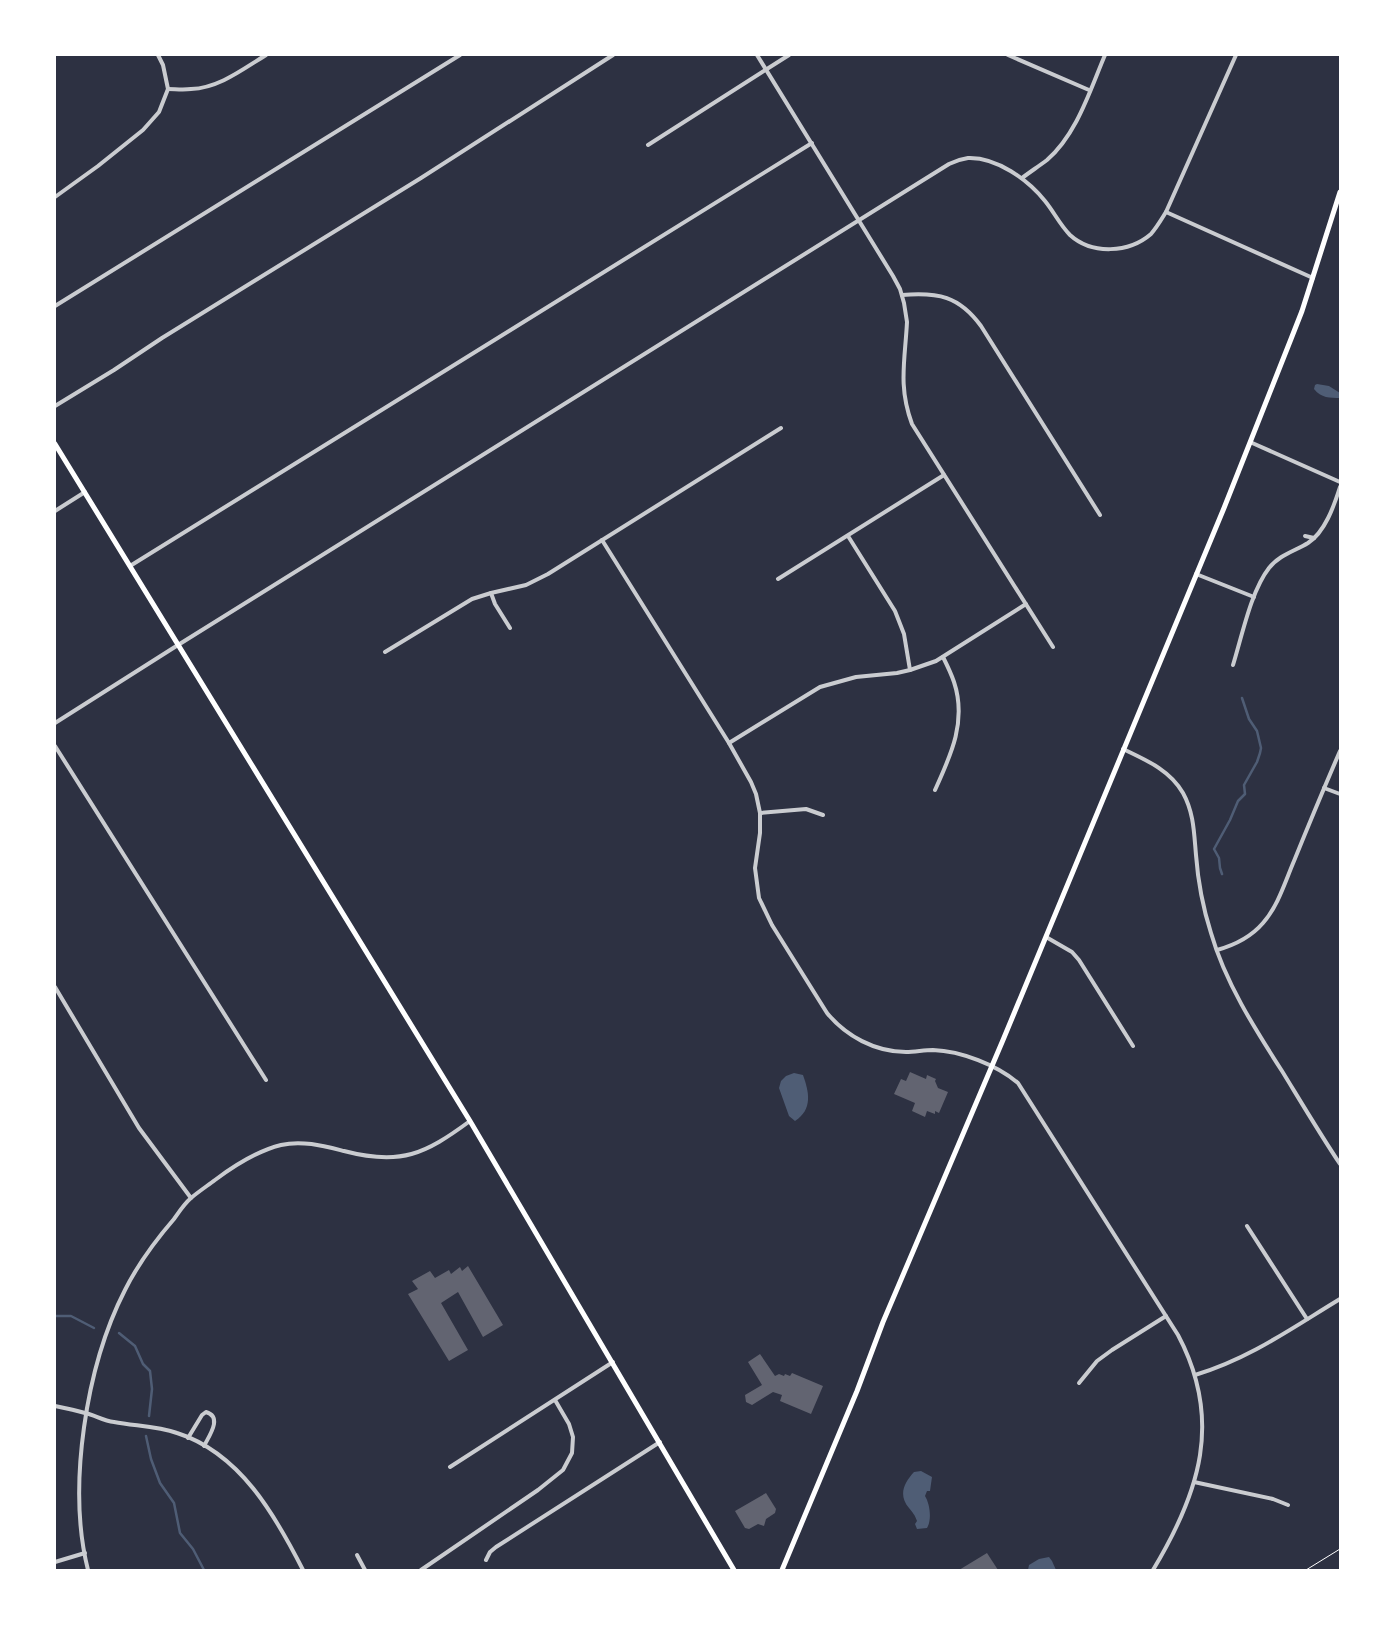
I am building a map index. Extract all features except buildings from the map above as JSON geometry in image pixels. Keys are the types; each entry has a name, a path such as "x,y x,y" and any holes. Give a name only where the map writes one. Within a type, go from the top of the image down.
{"main road":[{"path":"782,1570 857,1391 883,1322 1046,937 1250,442 1298,320 1340,192"},
{"path":"55,444 470,1121 734,1570"}],"street":[{"path":"55,197 98,166 152,122 159,112 168,89 163,64 158,55"},
{"path":"168,89 192,89 216,84 266,55"},
{"path":"55,306 460,55"},
{"path":"55,406 381,203 613,55"},
{"path":"757,55 859,219 893,276 902,295 907,322 903,374 906,404 912,424 1053,647"},
{"path":"648,144 789,55"},
{"path":"1008,55 1089,90"},
{"path":"1022,178 1047,160 1066,138 1077,119 1105,55"},
{"path":"55,723 936,171 959,160 968,158 990,162 1022,178 1046,202 1068,233 1091,246 1102,249 1117,249 1139,242 1158,226 1166,212 1236,55"},
{"path":"130,566 812,143"},
{"path":"1166,212 1313,278"},
{"path":"902,295 931,294 946,297 960,304 974,315 1100,515"},
{"path":"385,652 472,599 533,582 781,428"},
{"path":"1250,442 1340,482"},
{"path":"778,579 944,475"},
{"path":"1233,665 1254,597 1264,575 1275,561 1314,538 1320,532 1340,487"},
{"path":"55,512 85,492"},
{"path":"848,536 895,611 904,634 910,670"},
{"path":"1305,536 1314,538"},
{"path":"602,540 729,742 751,782 760,813 760,833 755,868 759,898 772,925 817,998 836,1024 873,1047 902,1052 945,1051 962,1055 1009,1075 1018,1083 1183,1345 1195,1375 1201,1406 1202,1444 1194,1482 1186,1506 1154,1570"},
{"path":"1196,574 1254,597"},
{"path":"491,593 495,604 510,628"},
{"path":"729,742 820,687 856,677 910,670 926,665 943,657 1026,604"},
{"path":"935,790 954,748 959,724 957,691 943,657"},
{"path":"55,746 266,1080"},
{"path":"1123,749 1145,759 1164,771 1176,783 1188,804 1195,834 1200,890 1211,935 1217,950 1234,990 1250,1019 1340,1164"},
{"path":"1217,950 1237,943 1250,935 1270,914 1340,751"},
{"path":"1324,788 1340,794"},
{"path":"760,813 806,809 823,815"},
{"path":"1046,937 1072,952 1079,960 1133,1046"},
{"path":"55,987 139,1128 191,1198"},
{"path":"88,1570 81,1529 80,1456 86,1413 103,1345 133,1274 159,1236 191,1198 237,1164 266,1150 282,1145 308,1144 326,1146 367,1157 412,1155 433,1146 470,1121"},
{"path":"1247,1226 1307,1319"},
{"path":"1195,1375 1252,1353 1340,1299"},
{"path":"1079,1383 1097,1361 1166,1316"},
{"path":"450,1467 613,1362"},
{"path":"421,1570 538,1490 563,1470 572,1452 573,1437 569,1424 555,1400"},
{"path":"55,1406 86,1413 105,1421 179,1433 224,1459 249,1482 275,1521 303,1570"},
{"path":"188,1438 202,1414 206,1412 214,1417 215,1422 204,1446"},
{"path":"486,1560 490,1552 496,1547 660,1442"},
{"path":"1194,1482 1273,1499 1288,1505"},
{"path":"55,1562 85,1553"},
{"path":"357,1555 365,1570"}],"path":[{"path":"1306,1570 1340,1549"}],"water":[{"path":"1317,384 1329,386 1340,393 1340,398 1323,396 1314,389"},
{"path":"794,1073 803,1075 808,1094 805,1111 795,1121 789,1116 779,1088 781,1081 786,1076"},
{"path":"921,1471 932,1477 930,1491 927,1491 925,1496 930,1516 927,1528 917,1529 915,1524 917,1521 903,1494 910,1476 914,1472"},
{"path":"1049,1557 1056,1570 1028,1570 1029,1565 1039,1559"}],"waterway":[{"path":"1222,874 1219,858 1214,849 1238,801 1245,794 1244,785 1257,762 1261,748 1257,731 1249,719 1242,698"},
{"path":"55,1316 71,1316 94,1328"},
{"path":"119,1333 135,1346 143,1364 150,1371 152,1389 149,1416"},
{"path":"146,1436 151,1459 160,1483 174,1503 180,1533 193,1549 204,1570"}]}
